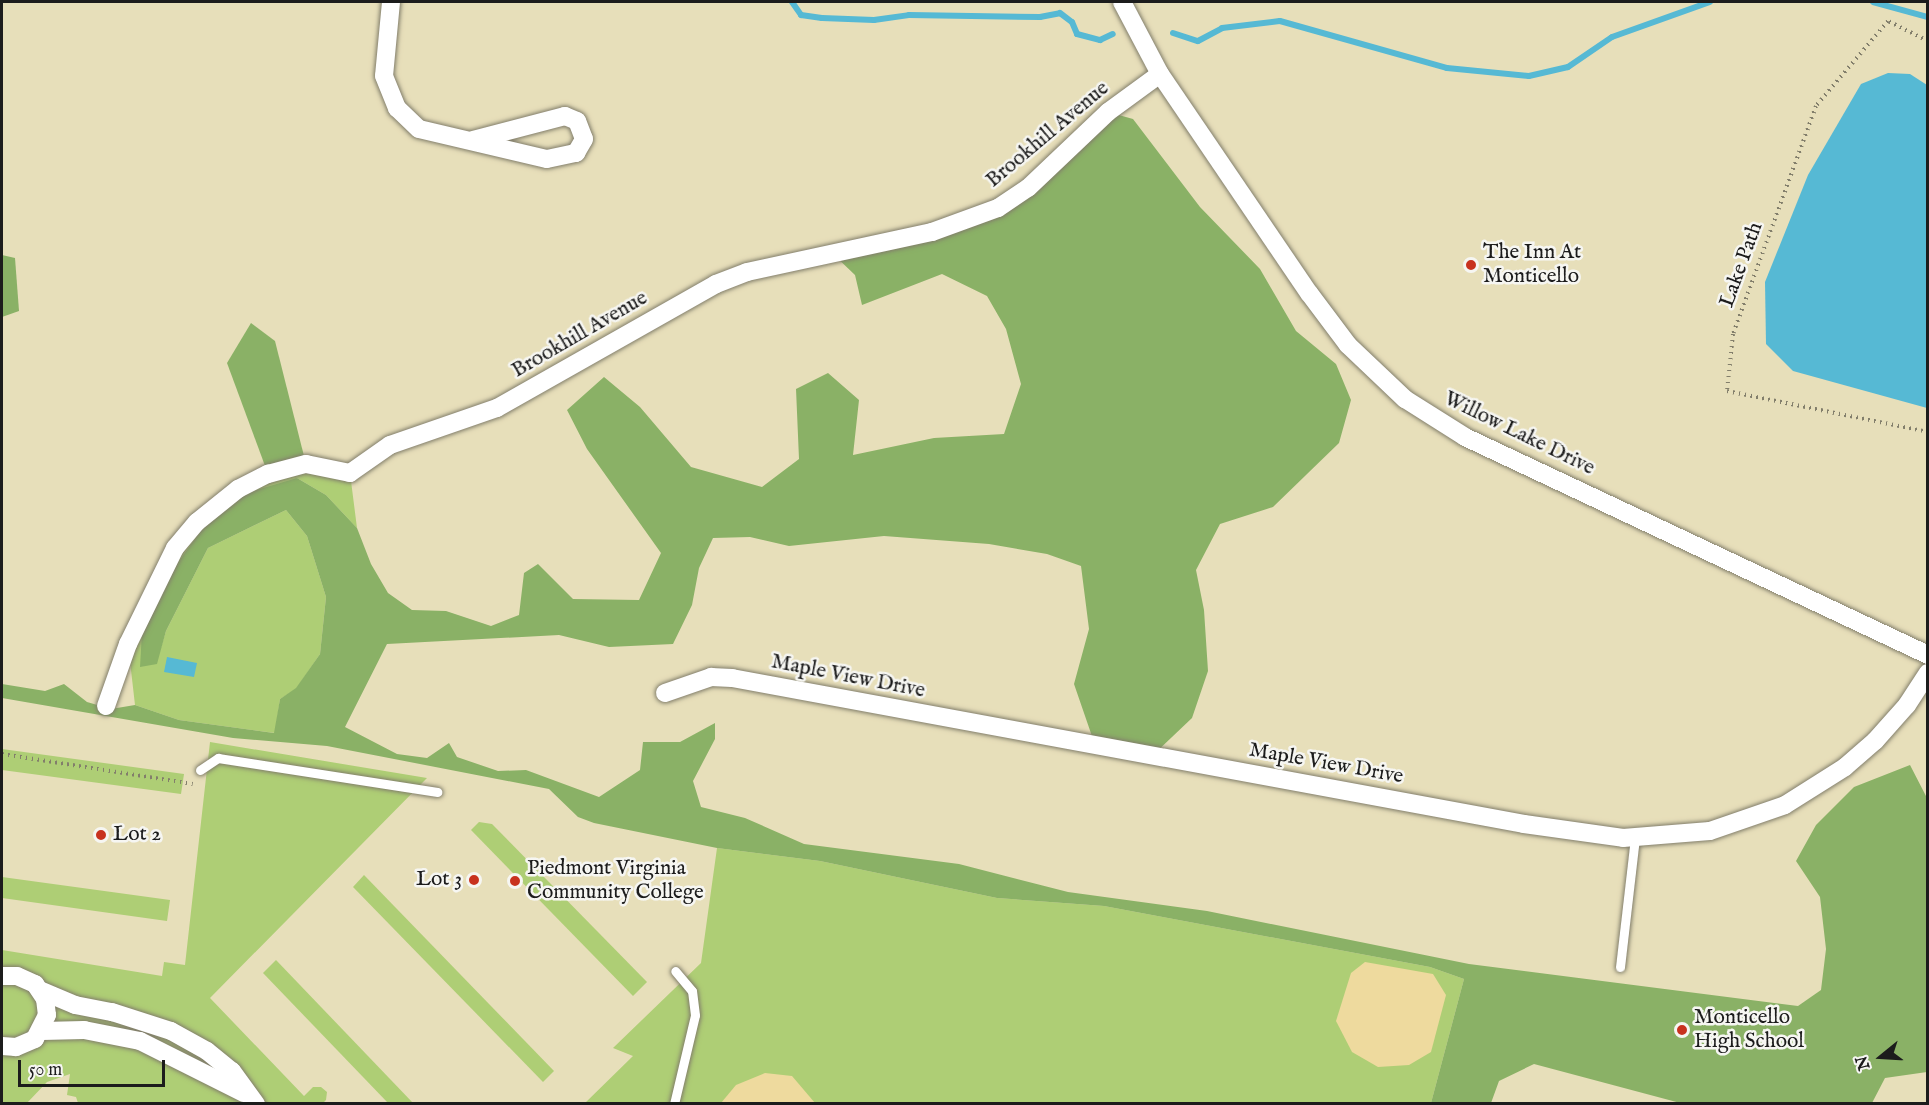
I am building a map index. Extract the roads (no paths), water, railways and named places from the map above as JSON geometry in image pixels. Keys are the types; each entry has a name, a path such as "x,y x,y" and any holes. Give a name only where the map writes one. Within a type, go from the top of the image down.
{"street":[{"path":"391,2 383,57 384,76 397,108 419,129 434,135 473,140 547,159 576,153 584,139 577,121 565,116 473,140"},
{"name":"Willow Lake Drive","path":"1122,2 1160,74 1309,293 1348,345 1405,399 1465,437 1928,655"},
{"name":"Brookhill Avenue","path":"106,706 128,644 176,548 197,522 238,489 268,474 306,464 350,473 390,445 496,408 716,284 747,272 932,232 998,208 1028,188 1108,112 1160,74"},
{"name":"Maple View Drive","path":"665,693 711,677 732,678 1524,824 1635,837 1710,831 1748,820 1806,794 1875,741 1907,705 1928,673"},
{"path":"2,976 27,979 42,991 75,1005 122,1014 171,1031 207,1051 232,1071 252,1099"},
{"path":"2,1046 26,1044 42,1031 47,1015 42,991"},
{"path":"42,1031 84,1030 140,1041 252,1099"}],"lane":[{"path":"200,770 218,758 437,792"},
{"path":"1620,967 1635,837"},
{"path":"674,1104 695,1015 692,991 675,970"}],"water":[{"path":"1888,73 1910,74 1927,85 1927,408 1793,371 1766,344 1765,282 1808,175 1861,84"},
{"path":"167,657 197,663 194,677 164,672"}],"waterway":[{"path":"792,2 801,15 822,18 874,20 909,15 1040,17 1060,13 1072,22 1077,34 1100,40 1113,34"},
{"path":"1173,33 1198,41 1222,28 1280,21 1447,68 1529,76 1568,67 1612,37 1710,2"},
{"path":"1873,2 1928,17"}],"place":[{"name":"The Inn At Monticello","path":"1471,265"},
{"name":"Lot 2","path":"101,835"},
{"name":"Lot 3","path":"474,880"},
{"name":"Piedmont Virginia Community College","path":"515,881"},
{"name":"Monticello High School","path":"1682,1030"}]}
